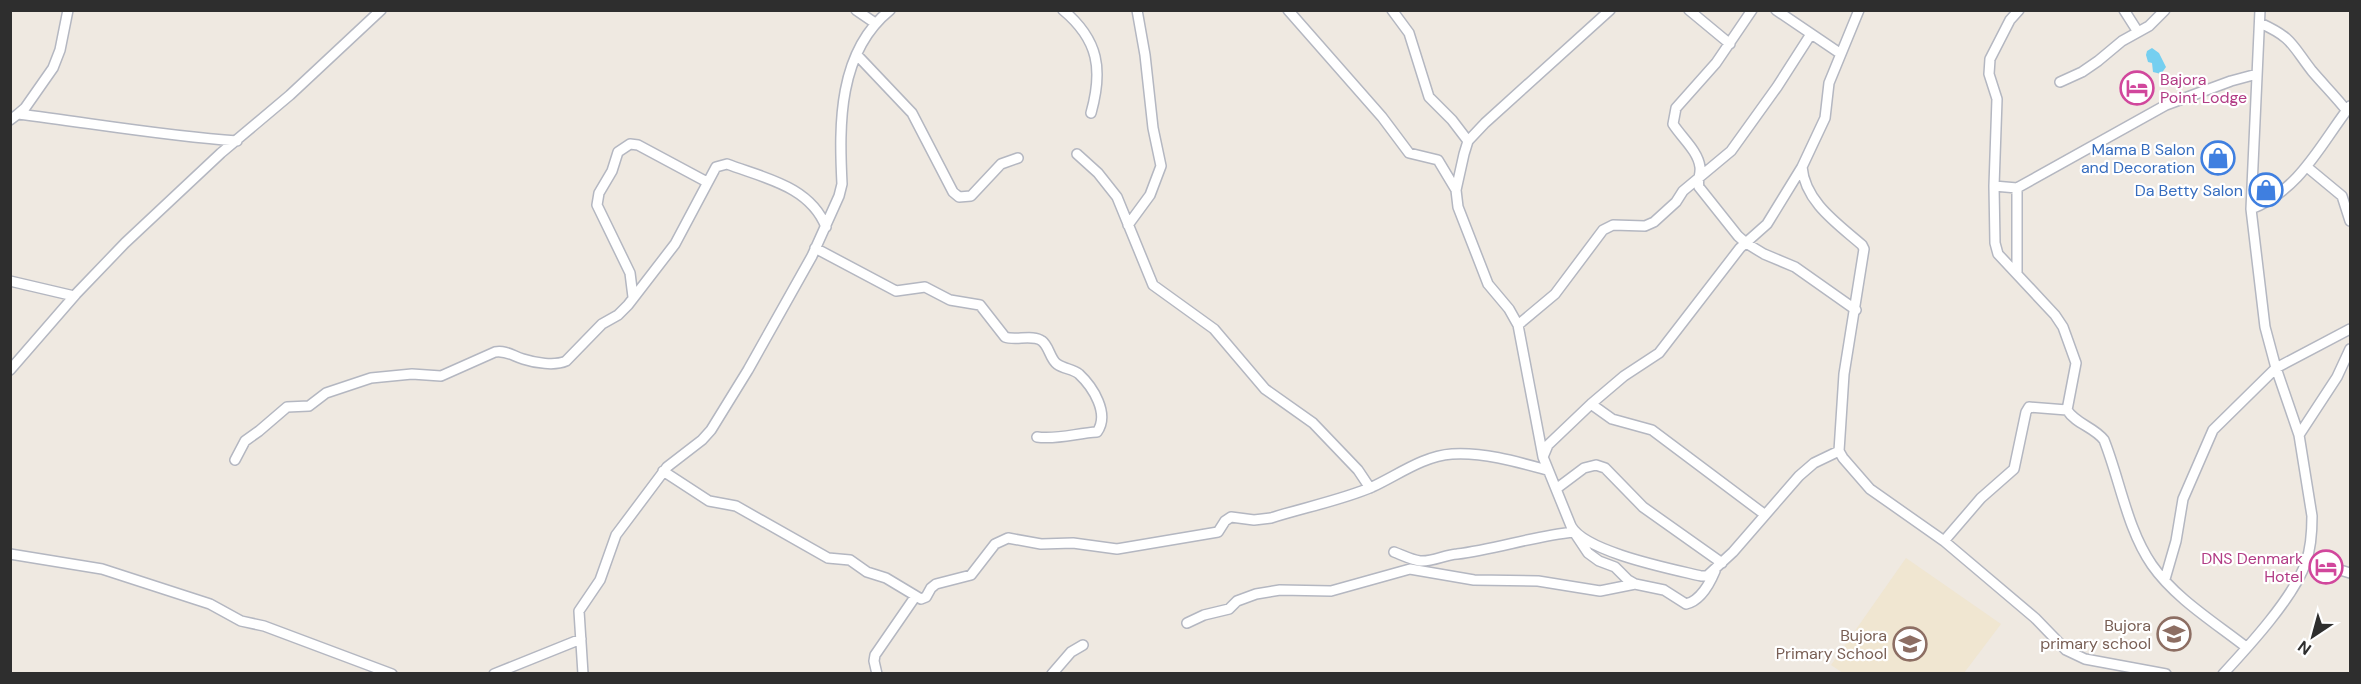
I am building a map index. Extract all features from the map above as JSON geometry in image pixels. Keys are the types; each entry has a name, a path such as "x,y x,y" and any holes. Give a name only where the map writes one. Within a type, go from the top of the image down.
{"street":[{"path":"14,117 25,108 53,68 60,50 68,10"},
{"path":"10,370 74,296 125,243 221,153 381,10"},
{"path":"856,10 875,23"},
{"path":"583,674 579,611 600,580 616,535 663,471 711,430 748,370 826,226 842,184 842,97 857,55 875,23 890,10"},
{"path":"1063,10 1080,25 1093,54 1098,84 1091,113"},
{"path":"1288,10 1376,110 1405,149 1414,155 1437,160 1456,190"},
{"path":"1392,10 1409,33 1429,97 1452,120 1468,141"},
{"path":"1610,10 1468,141 1456,190 1460,216 1488,284 1509,309 1518,325 1543,457 1574,532 1588,553 1599,561 1615,567 1635,584"},
{"path":"1689,10 1730,44"},
{"path":"1752,10 1730,44 1674,111 1673,124 1698,161 1701,170 1698,179 1702,191 1738,237 1764,254 1795,267 1856,310"},
{"path":"1776,10 1842,54"},
{"path":"2019,10 2010,20 1990,59 1989,74 1997,99 1994,186 1995,243 1998,254 2059,320 2074,356 2076,370 2067,410 2074,420 2096,432 2104,440 2146,555 2165,579 2195,608 2246,647"},
{"path":"2124,10 2138,32"},
{"path":"2060,82 2082,72 2122,41 2149,26 2165,10"},
{"path":"2223,674 2280,606 2300,577 2307,560 2312,516 2299,435 2276,368 2265,327 2252,209 2260,10"},
{"path":"1128,225 1150,195 1161,166 1153,128 1147,67 1137,11"},
{"path":"1543,457 1548,445 1591,404 1624,376 1659,353 1740,248 1767,224 1802,167 1825,118 1829,83 1858,12"},
{"path":"2252,209 2271,202 2294,183 2349,108 2313,71 2297,47 2281,33 2260,23"},
{"path":"1518,325 1555,294 1604,230 1613,225 1649,225 1662,216 1682,192 1737,145 1811,34"},
{"path":"857,55 912,113 953,192 959,197 971,196 1001,164 1018,158"},
{"path":"1994,186 2017,188 2166,105 2257,74"},
{"path":"14,117 145,130 168,136 237,141"},
{"path":"633,297 630,273 597,205 599,193 612,171 618,152 630,144 638,145 707,182"},
{"path":"1077,154 1098,173 1117,197 1153,285 1214,329 1265,389 1313,423 1358,470 1370,488"},
{"path":"235,460 245,441 259,432 284,408 291,405 309,405 326,393 363,381 412,374 441,376 501,351 532,362 563,362 602,324 624,310 675,244 716,167 727,164 797,191 820,212 826,226"},
{"path":"1802,167 1803,176 1813,198 1829,217 1864,249 1844,374 1839,451 1870,489 1944,541 2035,618 2066,650 2078,657 2166,674"},
{"path":"2307,167 2342,196 2350,221"},
{"path":"2017,188 2017,274"},
{"path":"815,248 896,291 925,286 950,300 980,305 1005,337 1038,339 1043,342 1055,363 1079,374 1098,401 1101,406 1100,427 1097,432 1051,439 1037,437"},
{"path":"10,281 74,296"},
{"path":"2165,579 2176,541 2183,499 2213,430 2276,368 2350,329"},
{"path":"2299,435 2337,377 2350,349"},
{"path":"10,355 22,358"},
{"path":"1591,404 1612,419 1652,430 1764,514"},
{"path":"1944,541 1981,498 2014,470 2029,407 2067,410"},
{"path":"1394,552 1416,560 1427,561 1477,552 1546,535 1574,532 1632,559 1701,576 1711,574 1808,468 1839,451"},
{"path":"663,471 704,499 736,506 828,558 850,560 871,573 891,581 915,597 923,598 936,584 971,575 995,544 1008,538 1045,544 1073,543 1117,549 1218,532 1231,517 1254,520 1271,518 1370,488 1425,461 1455,454 1503,459 1547,470"},
{"path":"1556,489 1584,468 1596,465 1605,468 1643,507 1718,566"},
{"path":"10,554 102,569 210,604 241,621 264,626 392,674"},
{"path":"2307,560 2350,573"},
{"path":"1186,623 1204,615 1229,609 1237,601 1256,594 1280,590 1331,591 1410,569 1474,580 1538,581 1600,591 1635,584 1664,590 1682,603 1690,604 1707,586 1718,566"},
{"path":"877,674 875,655 915,597"},
{"path":"494,674 581,639"},
{"path":"1052,674 1071,652 1083,645"},
{"path":"2236,660 2238,674"}],"shaded area":[{"name":"Bujora Primary School","path":"1906,558 2001,624 1964,673 1843,673 1831,665"}],"water":[{"path":"2152,48 2159,53 2166,67 2161,74 2153,72 2152,63 2148,62 2147,51"}],"place":[{"name":"Bajora Point Lodge","path":"2137,88"},
{"name":"Mama B Salon and Decoration","path":"2218,158"},
{"name":"Da Betty Salon","path":"2266,190"},
{"name":"DNS Denmark Hotel","path":"2326,567"},
{"name":"Bujora primary school","path":"2174,634"},
{"name":"Bujora Primary School","path":"1910,644"}]}
